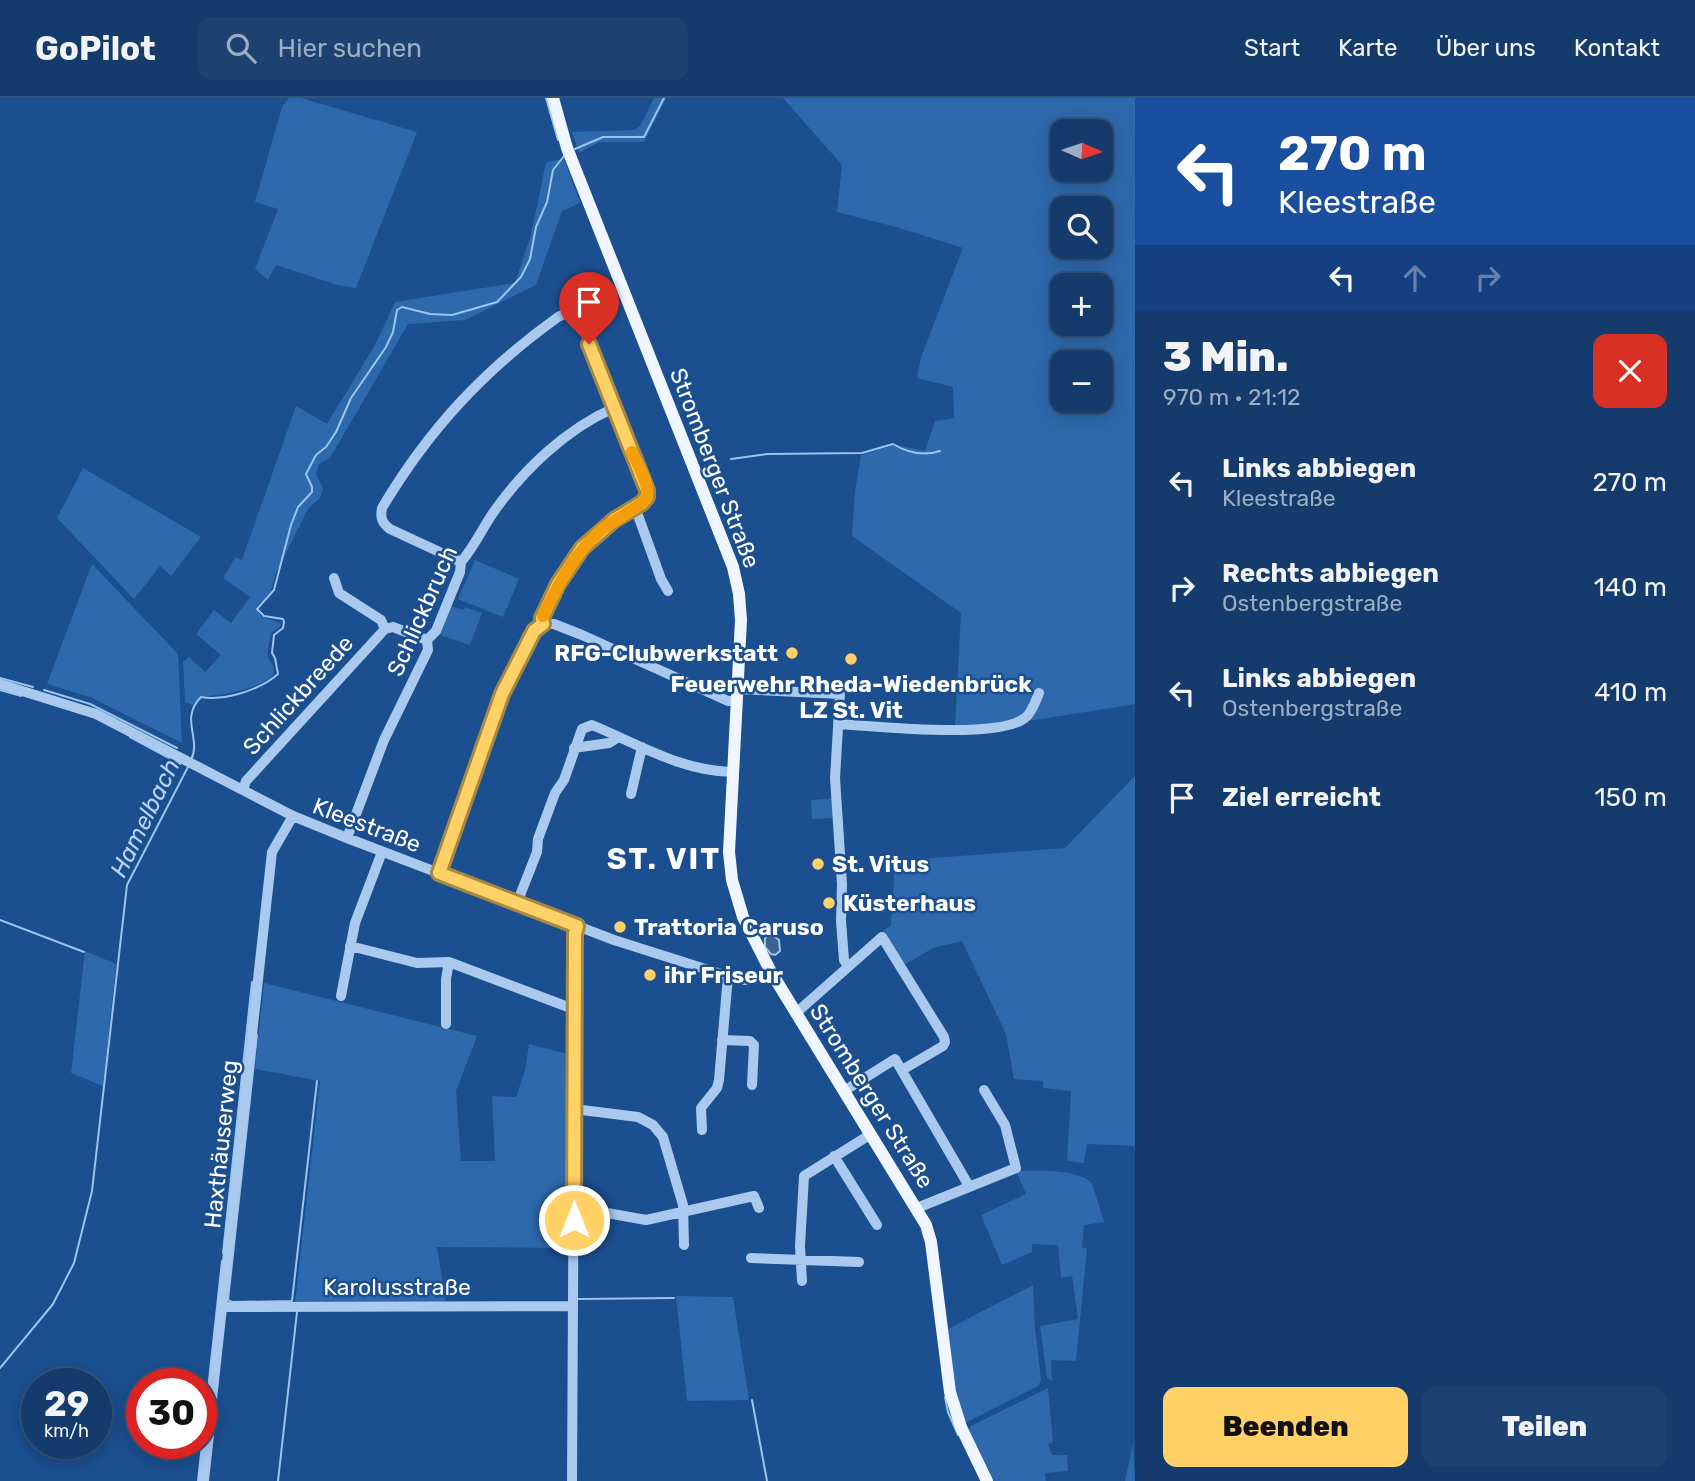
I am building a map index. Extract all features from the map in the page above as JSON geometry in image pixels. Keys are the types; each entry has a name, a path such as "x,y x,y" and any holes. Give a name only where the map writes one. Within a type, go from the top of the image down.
{"main road":[{"name":"Stromberger Straße","path":"553,98 567,148 733,567 741,620 729,852 732,880 750,934 771,972 926,1225 931,1242 950,1392 955,1412 987,1481"}],"street":[{"path":"461,562 390,529 380,516 382,508 419,449 489,370 558,317 572,314 581,322 647,490 647,497 614,520 582,548 558,584 542,618 543,624"},
{"name":"Schlickbruch","path":"347,838 384,740 428,650 426,640 436,631 460,572 461,562 493,513 528,471 577,429 597,415 614,408"},
{"path":"635,507 661,579 668,591"},
{"name":"Schlickbreede","path":"334,578 340,593 380,620 385,629"},
{"path":"439,873 502,694 534,631 543,624 554,624 729,701 738,695 840,694 835,778 842,884 842,934 844,961 848,966"},
{"name":"Schlickbreede","path":"243,790 246,781 385,629 393,627 426,640"},
{"name":"Kleestraße","path":"0,684 96,714 293,816 517,904 664,957 728,976 753,980 771,972"},
{"path":"838,724 974,731 1017,722 1027,717 1039,693"},
{"path":"517,904 555,793 564,780 582,729 592,725 680,764 710,771 733,772"},
{"path":"575,748 609,743 617,738"},
{"path":"631,794 642,747"},
{"name":"Haxthäuserweg","path":"202,1481 272,852 293,816"},
{"path":"341,996 355,923 382,852"},
{"path":"572,1481 577,926"},
{"path":"796,1013 882,937 945,1042 943,1046 902,1070"},
{"path":"350,946 417,962 449,962 568,1007 575,1007"},
{"path":"446,1024 446,979 449,962"},
{"path":"702,1130 701,1108 717,1088 719,1080 728,976"},
{"path":"722,1040 750,1041 754,1045 752,1085"},
{"path":"844,1091 895,1059 969,1186"},
{"path":"917,1209 1016,1168 1005,1125 984,1090"},
{"path":"574,1109 638,1117 653,1125 663,1137 684,1212 684,1245"},
{"path":"802,1281 800,1247 804,1176 871,1134"},
{"path":"834,1156 877,1225"},
{"path":"574,1208 646,1220 754,1196 760,1208"},
{"path":"751,1258 859,1262"},
{"name":"Karolusstraße","path":"223,1307 572,1306"}],"shaded area":[{"path":"289,98 301,98 417,132 356,288 337,285 276,265 268,280 255,269 278,209 255,202 282,107"},
{"path":"654,98 666,98 644,142 599,142 579,153 572,132 635,130 640,126"},
{"path":"783,98 1135,98 1135,704 1035,720 1017,719 973,728 955,727 961,613 852,536 861,455 895,445 925,451 935,421 954,418 953,387 917,378 921,357 963,248 837,212 842,165"},
{"path":"564,159 580,203 562,211 536,285 465,320 408,324 330,458 319,464 316,474 323,488 320,498 308,509 275,575 271,591 255,608 262,617 281,623 280,627 271,633 268,656 274,671 271,677 242,690 202,696 193,705 185,702 183,662 189,657 205,672 221,655 196,634 214,610 231,623 250,597 223,578 235,557 242,560 296,406 327,424 375,345 395,302 515,283 531,235 546,162"},
{"path":"83,468 201,537 171,576 160,566 134,599 57,518"},
{"path":"475,560 519,579 503,617 458,599"},
{"path":"92,564 178,654 182,743 90,697 47,684"},
{"path":"451,606 463,610 465,607 482,613 470,645 440,635"},
{"path":"1135,776 1135,1146 1087,1144 1084,1163 1067,1161 1071,1091 1043,1088 1043,1081 1014,1079 1006,1034 962,941 933,948 904,965 882,932 891,925 895,861 1065,848"},
{"path":"834,798 835,818 812,819 811,800"},
{"path":"771,934 779,940 780,951 775,955 765,947 765,938"},
{"path":"85,951 116,964 103,1086 71,1073"},
{"path":"264,983 477,1036 456,1091 461,1161 495,1161 492,1096 516,1097 525,1071 529,1044 571,1055 569,1248 437,1247 446,1303 295,1304 320,1081 255,1069"},
{"path":"1016,1171 1056,1171 1086,1178 1092,1183 1104,1222 1084,1225 1082,1247 1087,1249 1076,1361 1051,1360 1052,1381 1047,1378 1040,1326 1078,1319 1072,1276 1061,1277 1058,1245 1032,1244 1032,1252 1002,1265 981,1215 1026,1194"},
{"path":"1033,1285 1041,1380 1038,1386 965,1423 955,1389 948,1329"},
{"path":"676,1296 733,1297 749,1400 687,1401"},
{"path":"1048,1388 1053,1442 1048,1444 1052,1455 1067,1455 1068,1471 1045,1473 1046,1481 994,1481 969,1429"},
{"path":"1133,1444 1135,1481 1125,1481"}],"waterway":[{"path":"546,98 558,140"},
{"name":"Hamelbach","path":"575,149 603,137 644,137 664,98"},
{"name":"Hamelbach","path":"191,760 194,752 192,713 201,697 242,693 262,685 278,674 272,653 274,635 283,628 284,622 283,619 264,616 257,609 274,590 291,525 298,507 312,492 306,474 316,455 326,447 336,432 351,398 386,347 393,332 397,310 402,307 430,314 452,315 497,302 521,277 530,259 536,227 547,202 553,170 564,156"},
{"path":"731,459 767,454 862,453 893,444 917,453 940,451"},
{"path":"0,678 33,687"},
{"path":"0,690 21,696"},
{"path":"44,690 90,704 177,748"},
{"path":"130,737 180,764"},
{"name":"Hamelbach","path":"0,1368 53,1304 74,1263 92,1191 127,885 189,765"},
{"path":"0,920 84,952"},
{"path":"223,1253 252,982"},
{"path":"257,1035 228,1300 232,1302 292,1301 317,1081"},
{"path":"198,1481 222,1261"},
{"path":"578,1299 674,1298"},
{"path":"278,1481 297,1312"},
{"path":"945,1397 958,1435"},
{"path":"752,1400 767,1481"},
{"path":"208,1481 210,1459"}],"slow traffic":[{"path":"543,616 558,584 582,548 614,520 647,497 647,490 632,452"}],"place":[{"name":"RFG-Clubwerkstatt","path":"792,653"},
{"name":"Feuerwehr Rheda-Wiedenbrück LZ St. Vit","path":"851,659"},
{"name":"St. Vitus","path":"818,864"},
{"name":"Küsterhaus","path":"829,903"},
{"name":"Trattoria Caruso","path":"620,927"},
{"name":"ihr Friseur","path":"650,975"}],"district":[{"name":"ST. VIT","path":"664,859"}],"route":[{"path":"574,1220 577,926 439,873 502,694 534,631 543,624 542,618 558,584 582,548 614,520 647,497 647,490 589,344"}]}
